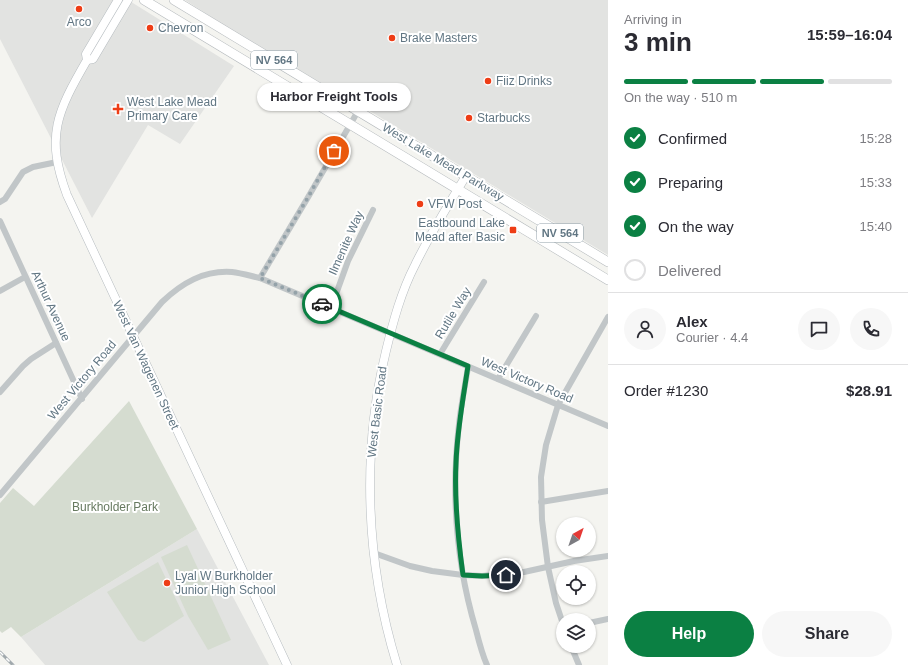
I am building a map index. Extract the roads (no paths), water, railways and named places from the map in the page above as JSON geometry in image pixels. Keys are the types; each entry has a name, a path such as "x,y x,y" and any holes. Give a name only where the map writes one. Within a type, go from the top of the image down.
{"main road":[{"name":"West Van Wagenen Street","path":"118,0 86,54 87,60 67,95 60,113 55,137 57,162 61,180 287,665"},
{"name":"West Van Wagenen Street","path":"87,60 93,59 128,0"},
{"name":"West Lake Mead Parkway","path":"144,0 608,280"},
{"name":"West Lake Mead Parkway","path":"174,0 608,262"},
{"name":"West Basic Road","path":"397,665 387,631 378,586 371,525 370,485 373,425 379,380 396,312 414,266 466,176"}],"street":[{"path":"260,278 358,111"},
{"path":"0,202 5,199 23,172 33,167 57,162"},
{"name":"Ilmenite Way","path":"331,308 348,260 373,210"},
{"name":"Arthur Avenue","path":"0,221 82,399"},
{"name":"West Victory Road","path":"0,495 2,488 82,399 133,337 174,291 191,279 216,272 232,272 260,278 608,426"},
{"path":"0,291 25,277"},
{"name":"Rutile Way","path":"440,354 484,282"},
{"path":"498,379 536,316"},
{"path":"559,613 548,567 542,520 542,477 546,445 558,405 608,317"},
{"path":"0,392 22,366 56,343"},
{"path":"468,366 459,423 455,496 463,575 470,611 487,665"},
{"path":"541,502 608,491"},
{"path":"374,553 415,567 463,575 502,575 608,556"},
{"path":"596,622 608,619"},
{"path":"574,653 579,665"}],"railway":[{"path":"0,652 13,665"}],"place":[{"name":"Arco","path":"79,9"},
{"name":"Chevron","path":"150,28"},
{"name":"Brake Masters","path":"392,38"},
{"name":"Fiiz Drinks","path":"488,81"},
{"name":"West Lake Mead Primary Care","path":"118,109"},
{"name":"Starbucks","path":"469,118"},
{"name":"Harbor Freight Tools","path":"334,151"},
{"name":"VFW Post","path":"420,204"},
{"name":"Eastbound Lake Mead after Basic","path":"513,230"},
{"name":"Lyal W Burkholder Junior High School","path":"167,583"}],"park label":[{"name":"Burkholder Park","path":"115,507"}]}
